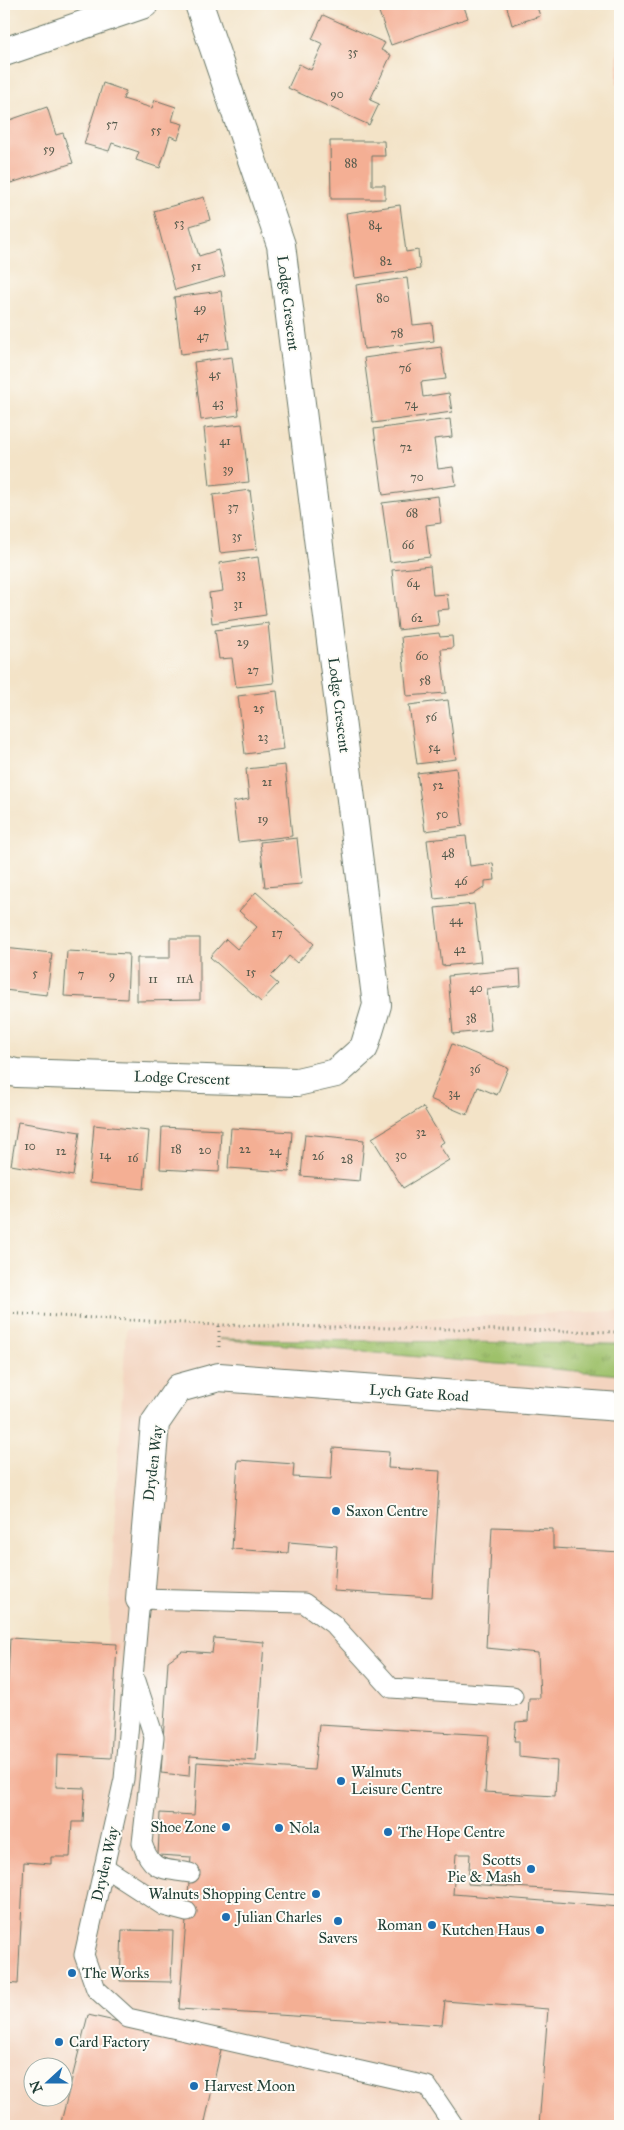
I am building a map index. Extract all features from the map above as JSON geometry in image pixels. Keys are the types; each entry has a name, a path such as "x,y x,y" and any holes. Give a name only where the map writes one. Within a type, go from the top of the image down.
{"street":[{"path":"4,52 144,4"},
{"name":"Lodge Crescent","path":"4,1070 16,1073 297,1082 336,1073 364,1048 377,1005 281,245 199,4"},
{"name":"Lych Gate Road","path":"218,1377 620,1408"},
{"name":"Dryden Way","path":"140,1599 155,1423 179,1388 218,1377"}],"lane":[{"name":"Dryden Way","path":"140,1599 124,1779 84,1955 96,1989 128,2018 427,2086 454,2126"},
{"path":"140,1599 304,1603 333,1624 391,1688 513,1696"},
{"path":"133,1672 154,1737 142,1843 147,1858 157,1867 190,1872"},
{"path":"104,1867 164,1906 187,1912"}],"path":[{"path":"4,1313 219,1325 620,1332"},
{"path":"219,1325 219,1339"}],"shaded area":[{"path":"620,1311 620,2126 4,2126 4,1649 107,1650 126,1329"}],"green space":[{"path":"219,1339 620,1344 620,1375"}],"building":[{"path":"376,4 463,4 468,18 391,45"},
{"path":"506,4 536,4 540,16 512,25"},
{"path":"323,15 385,43 381,50 391,55 370,100 379,104 369,125 288,88 299,64 311,70 323,44 312,39"},
{"path":"620,23 620,84 617,83"},
{"path":"103,83 126,91 123,99 152,108 155,100 176,107 172,121 183,124 178,139 170,136 160,168 136,160 139,152 112,143 109,151 84,144"},
{"path":"47,107 56,135 63,133 73,163 11,183 4,161 4,122"},
{"path":"330,141 384,141 385,156 372,156 372,185 385,185 385,199 331,199"},
{"path":"204,197 210,220 190,226 199,256 218,250 225,276 175,290 154,211"},
{"path":"400,205 406,252 418,250 420,269 355,278 346,213"},
{"path":"407,278 413,325 432,323 434,341 364,349 356,285"},
{"path":"221,291 229,348 181,354 174,297"},
{"path":"441,347 446,379 421,382 423,397 449,393 452,412 373,423 364,358"},
{"path":"232,357 239,415 201,420 194,362"},
{"path":"450,419 452,437 434,439 438,469 453,467 456,485 383,495 374,429"},
{"path":"242,424 249,482 210,486 204,428"},
{"path":"250,490 257,549 220,553 213,495"},
{"path":"438,496 441,523 426,525 430,557 390,562 382,503"},
{"path":"258,557 266,615 212,623 209,593 223,591 219,563"},
{"path":"430,566 433,595 447,594 449,609 437,610 439,625 398,630 392,570"},
{"path":"268,623 274,683 236,687 232,658 219,659 215,630"},
{"path":"439,633 440,637 452,636 453,648 441,649 446,693 407,696 401,637"},
{"path":"277,691 284,749 245,754 238,696"},
{"path":"448,700 456,759 417,764 409,705"},
{"path":"285,765 292,836 238,842 233,802 249,799 246,769"},
{"path":"456,768 463,826 425,831 417,773"},
{"path":"466,836 470,866 493,863 495,880 485,881 485,887 473,895 434,899 427,840"},
{"path":"297,838 302,884 265,887 260,842"},
{"path":"256,892 314,944 297,963 289,956 270,977 278,984 261,1002 210,957 226,939 237,949 257,927 239,911"},
{"path":"474,904 481,962 442,966 435,908"},
{"path":"170,938 200,938 200,1000 137,1001 137,958 170,958"},
{"path":"4,948 52,953 47,995 4,990"},
{"path":"67,951 129,954 127,999 64,996"},
{"path":"520,969 521,986 487,989 491,1030 453,1034 448,976"},
{"path":"452,1044 508,1068 497,1095 478,1087 467,1115 430,1099"},
{"path":"423,1107 444,1142 439,1145 449,1160 403,1188 372,1138"},
{"path":"18,1122 80,1132 73,1176 11,1165"},
{"path":"94,1125 149,1131 144,1189 89,1183"},
{"path":"162,1127 221,1130 219,1172 160,1169"},
{"path":"231,1128 292,1132 289,1172 228,1168"},
{"path":"305,1134 364,1140 360,1181 301,1176"},
{"name":"Saxon Centre","path":"333,1448 389,1452 388,1468 440,1471 432,1597 334,1591 337,1546 289,1542 288,1553 232,1549 238,1460 294,1464 293,1477 331,1479"},
{"name":"Walnuts Leisure Centre","path":"492,1527 553,1529 553,1548 620,1552 620,1894 468,1884 470,1854 456,1854 453,1894 620,1907 620,2126 539,2126 548,2009 445,2001 442,2025 179,2009 191,1857 158,1855 160,1813 194,1815 197,1762 314,1770 319,1725 489,1735 485,1792 555,1796 557,1761 519,1757 519,1741 514,1741 516,1722 528,1721 529,1698 540,1698 538,1653 486,1648"},
{"path":"10,1638 117,1644 111,1758 57,1755 56,1787 85,1788 83,1822 72,1822 70,1857 51,1857 51,1864 24,1862 18,1984 4,1983 4,1750"},
{"path":"214,1638 264,1642 256,1761 190,1756 189,1776 161,1773 168,1661 182,1651 212,1653"},
{"path":"122,1930 173,1931 171,1982 120,1981"},
{"path":"88,2015 222,2045 204,2126 60,2126 65,2108 72,2108 72,2078"}],"place":[{"name":"Saxon Centre","path":"336,1511"},
{"name":"Walnuts Leisure Centre","path":"341,1781"},
{"name":"Shoe Zone","path":"226,1827"},
{"name":"Nola","path":"279,1828"},
{"name":"The Hope Centre","path":"388,1832"},
{"name":"Scotts Pie & Mash","path":"531,1869"},
{"name":"Walnuts Shopping Centre","path":"316,1894"},
{"name":"Julian Charles","path":"226,1917"},
{"name":"Savers","path":"338,1921"},
{"name":"Roman","path":"432,1925"},
{"name":"Kutchen Haus","path":"540,1930"},
{"name":"The Works","path":"72,1973"},
{"name":"Card Factory","path":"59,2042"},
{"name":"Harvest Moon","path":"194,2086"}]}
